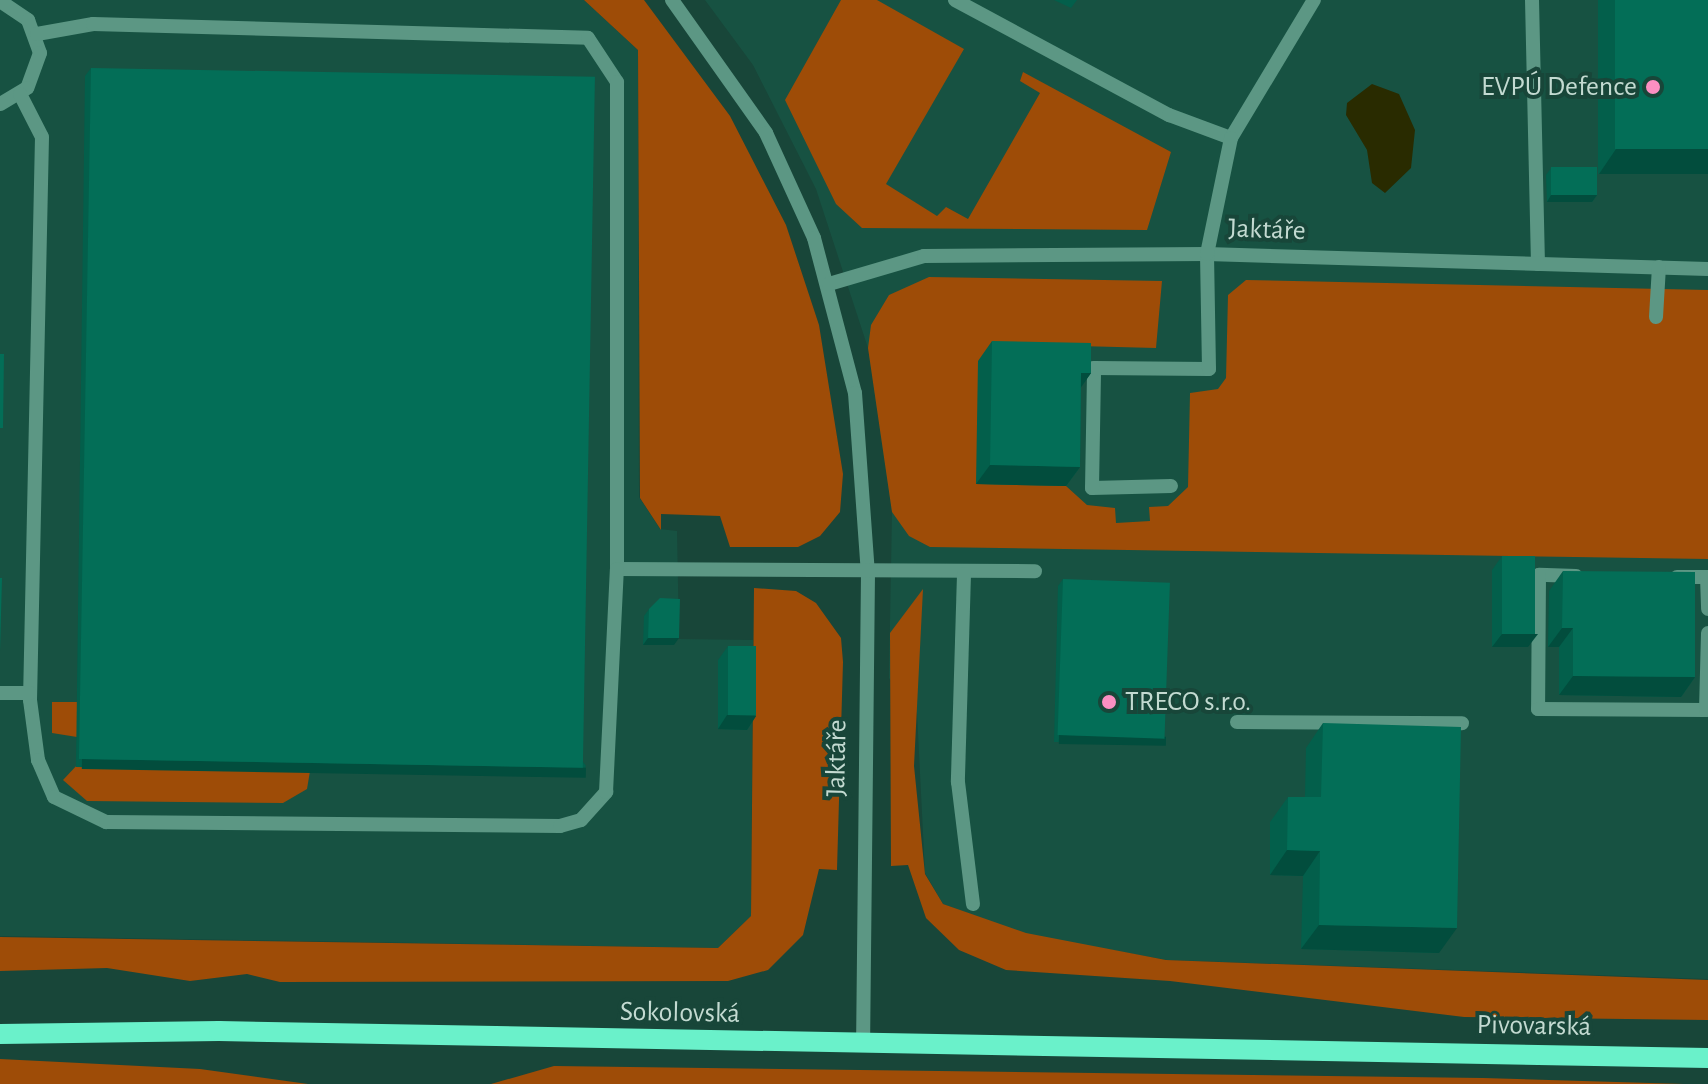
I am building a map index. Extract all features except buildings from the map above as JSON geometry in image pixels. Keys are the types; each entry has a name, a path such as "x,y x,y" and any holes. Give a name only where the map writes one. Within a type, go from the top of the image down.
{"main road":[{"name":"Sokolovská","path":"0,1034 1360,1051"},
{"name":"Pivovarská","path":"1360,1051 1708,1058"}],"street":[{"name":"Jaktáře","path":"672,0 766,133 829,284 862,443 868,573 863,1044"},
{"path":"955,0 1169,115 1231,138"},
{"path":"1171,486 1092,488 1094,368 1209,369 1207,254 1231,138 1314,0"},
{"path":"1532,0 1538,264"},
{"path":"0,1 37,34 36,72 20,94 0,104"},
{"path":"20,94 42,137 30,693 43,781 81,816 106,822 560,826 591,815 606,792 617,569 617,82 599,46 561,33 93,24 37,34"},
{"name":"Jaktáře","path":"829,284 924,256 1207,254 1708,269"},
{"path":"1656,317 1659,267"},
{"path":"617,569 964,574 1035,571"},
{"path":"964,574 958,782 973,904"},
{"path":"1600,576 1539,575 1538,709 1706,710 1708,633"},
{"path":"1662,577 1707,577 1708,609"},
{"path":"0,693 30,693"},
{"path":"1237,722 1462,723"}],"shaded area":[{"path":"0,0 584,0 638,50 639,497 660,529 677,531 679,639 753,640 751,916 718,948 0,936"},
{"path":"584,0 644,0 730,116 786,225 819,325 843,474 840,512 820,536 798,547 730,547 720,516 661,514 661,530 640,498 638,50"},
{"path":"705,0 1708,0 1708,979 1167,960 1027,935 943,904 925,873 917,713 889,678 892,512 868,348 816,189 753,65"},
{"path":"841,0 877,0 964,49 886,184 937,216 946,207 968,219 1040,93 1020,81 1023,72 1171,152 1147,230 862,228 836,204 785,100"},
{"path":"1372,84 1399,94 1415,130 1411,168 1385,193 1372,183 1367,150 1346,115 1347,103"},
{"path":"929,277 1162,281 1156,348 1078,346 1077,363 979,361 1066,486 1087,505 1115,508 1116,523 1150,521 1149,507 1168,506 1188,487 1190,393 1218,389 1226,378 1228,295 1246,280 1708,290 1708,559 930,547 909,536 892,512 868,348 871,325 889,295"},
{"path":"754,588 796,591 816,603 841,638 843,662 837,870 819,869 803,935 768,970 728,981 280,982 247,974 190,981 107,968 0,971 0,937 718,948 751,916"},
{"path":"923,589 914,766 925,874 943,904 1026,933 1166,960 1708,980 1708,1020 1464,1017 1170,981 1006,970 959,950 926,918 908,865 891,866 890,633"},
{"path":"52,702 78,702 77,737 52,733"},
{"path":"79,763 311,765 307,789 283,803 87,801 63,780"},
{"path":"0,1059 200,1069 308,1084 0,1084"},
{"path":"554,1066 1483,1078 1684,1084 491,1084"}],"place":[{"name":"EVPÚ Defence","path":"1653,87"},
{"name":"TRECO s.r.o.","path":"1109,702"}]}
